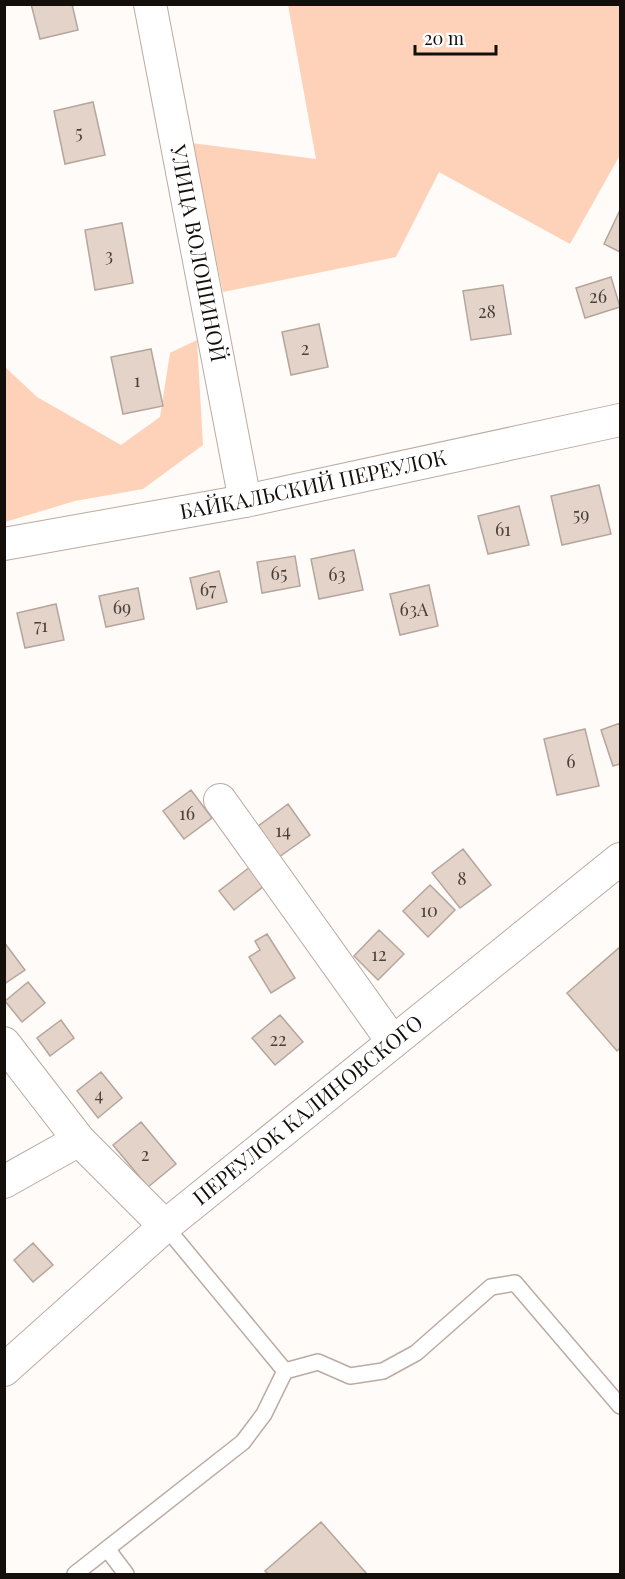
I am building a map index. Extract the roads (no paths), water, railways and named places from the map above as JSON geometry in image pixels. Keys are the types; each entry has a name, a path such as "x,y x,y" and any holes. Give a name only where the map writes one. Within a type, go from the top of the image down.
{"street":[{"name":"УЛИЦА ВОЛОШИНОЙ","path":"150,4 245,501"},
{"name":"БАЙКАЛЬСКИЙ ПЕРЕУЛОК","path":"4,543 245,501 621,420"},
{"path":"220,800 393,1042"},
{"name":"ПЕРЕУЛОК КАЛИНОВСКОГО","path":"4,1370 165,1226 621,859"},
{"path":"4,1043 79,1140 165,1226"},
{"path":"4,1182 79,1140"}],"lane":[{"path":"165,1226 285,1371"},
{"path":"75,1575 243,1442 264,1414 285,1371 318,1362 350,1376 383,1371 416,1353 491,1287 515,1283 621,1406"},
{"path":"108,1550 126,1575"}]}
